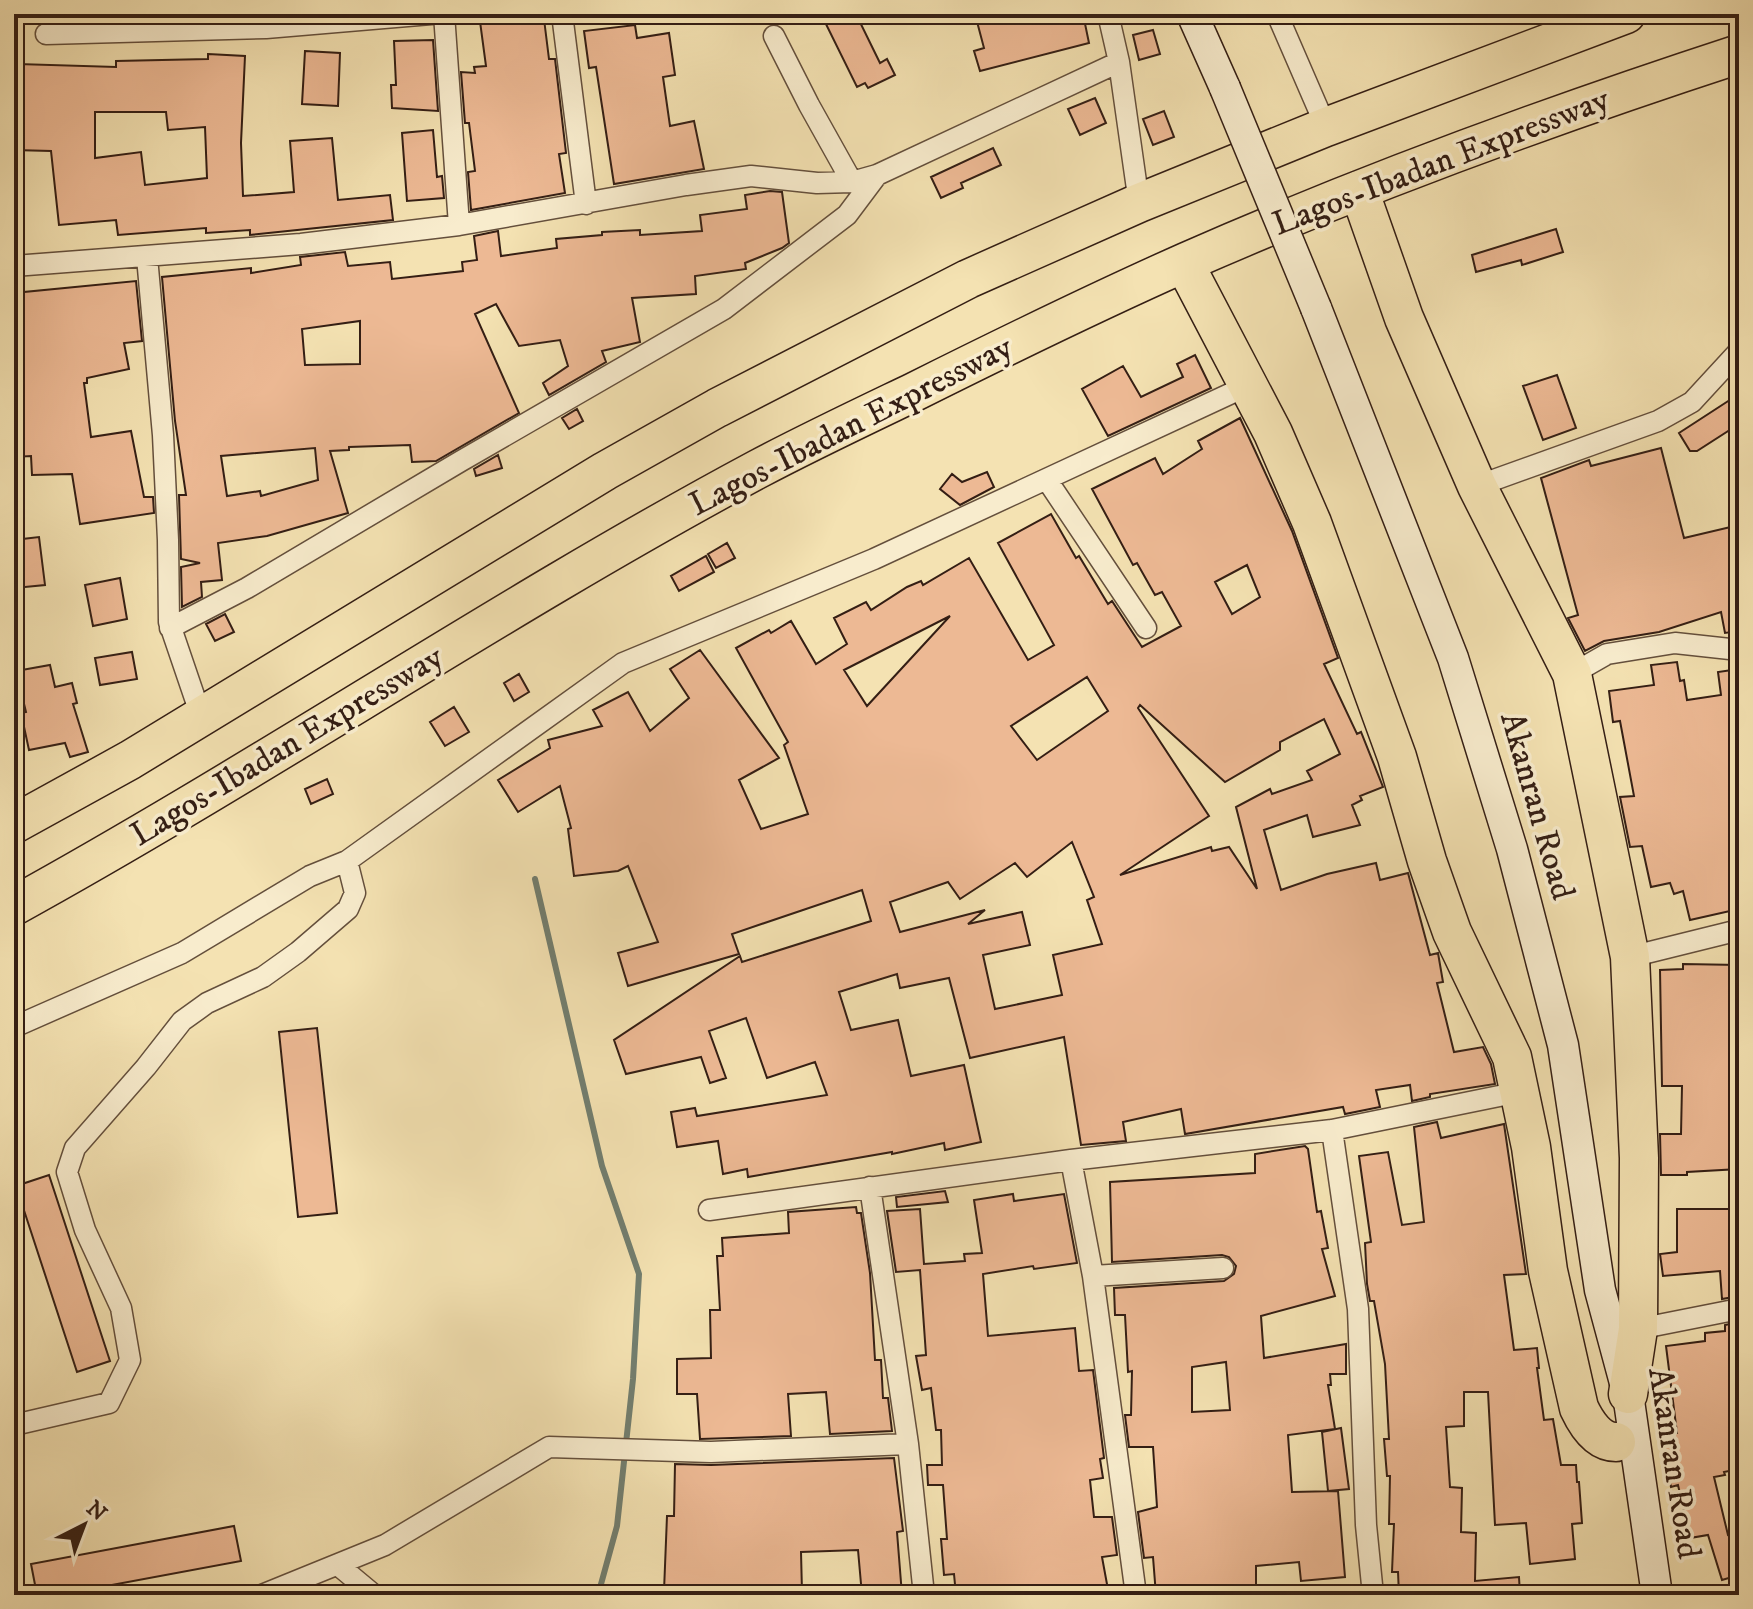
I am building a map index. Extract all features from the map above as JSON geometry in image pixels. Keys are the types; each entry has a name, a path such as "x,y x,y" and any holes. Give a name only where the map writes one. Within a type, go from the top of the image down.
{"highway":[{"name":"Lagos-Ibadan Expressway","path":"14,824 130,760 592,478 717,408 968,279 1139,203 1326,127 1626,14"},
{"name":"Lagos-Ibadan Expressway","path":"14,906 126,845 451,646 759,468 1184,263 1359,190 1619,93 1739,54"},
{"path":"1359,190 1404,318 1477,486 1572,674 1630,957 1639,1158 1626,1336 1628,1394"},
{"path":"1184,263 1273,433 1337,588 1397,757 1447,917 1512,1057 1531,1147 1548,1271 1579,1408 1586,1422 1601,1436 1608,1442 1616,1442"}],"main road":[{"name":"Akanran Road","path":"1192,14 1316,308 1453,658 1512,849 1563,1045 1600,1290 1626,1336 1608,1390 1637,1595"},
{"name":"Akanran Road","path":"1628,1394 1657,1595"}],"street":[{"path":"46,34 431,14"},
{"path":"444,14 459,225"},
{"path":"562,14 586,204"},
{"path":"1108,14 1119,62 1139,203"},
{"path":"1277,14 1326,127"},
{"path":"774,36 852,182"},
{"path":"14,266 301,244 459,225 751,176 817,183 852,182 877,175 1119,62"},
{"path":"170,628 247,588 724,309 847,215 877,175"},
{"path":"147,257 163,435 170,628 201,716"},
{"path":"1477,486 1658,421 1692,402 1739,351"},
{"path":"14,1027 182,953 310,876 347,861 623,663 874,559 1249,385"},
{"path":"1047,480 1146,628"},
{"path":"1572,674 1607,654 1675,643 1739,650"},
{"path":"14,1425 109,1403 130,1360 121,1308 85,1230 67,1172 75,1148 182,1021 207,1003 263,977 348,909 355,893 347,861"},
{"path":"1630,957 1739,930"},
{"path":"709,1210 1071,1160 1332,1130 1519,1092"},
{"path":"1332,1130 1358,1309 1366,1525 1373,1595"},
{"path":"1071,1160 1093,1276 1136,1595"},
{"path":"870,1187 908,1444 924,1595"},
{"path":"1093,1276 1223,1268"},
{"path":"1626,1336 1739,1309"},
{"path":"262,1595 385,1545 549,1447 711,1452 908,1444"},
{"path":"338,1565 374,1595"}],"building":[{"path":"479,14 499,14 501,24 544,19 549,59 555,59 566,153 559,154 565,193 471,210 468,172 475,171 469,123 465,123 461,72 475,73 474,67 486,66"},
{"path":"821,14 856,14 880,63 887,59 895,75 868,88 865,83 857,87"},
{"path":"975,14 1083,14 1089,43 980,71 974,51 984,48"},
{"path":"635,25 637,38 669,33 675,75 663,77 670,126 694,121 704,169 614,184 596,67 589,68 584,31"},
{"path":"1153,30 1160,54 1139,60 1133,35"},
{"path":"433,40 438,111 392,108 391,85 396,85 394,41"},
{"path":"305,51 340,53 338,106 302,104"},
{"path":"208,54 245,56 241,143 243,196 294,192 290,141 332,138 338,200 390,195 393,220 250,235 250,230 206,233 206,228 118,235 116,220 59,225 51,151 14,150 18,64 116,67 116,61 208,59","holes":["95,112 166,112 168,130 205,127 207,178 145,185 141,152 95,158"]},
{"path":"1095,98 1106,123 1080,135 1068,109"},
{"path":"1164,111 1174,137 1153,145 1143,119"},
{"path":"433,130 437,177 442,176 444,198 407,201 402,133"},
{"path":"993,148 1001,165 961,183 963,188 941,198 931,177"},
{"path":"782,192 789,243 745,263 746,269 695,276 696,294 632,298 640,342 602,351 606,362 549,395 543,383 568,366 560,340 519,346 496,304 475,314 519,413 436,461 412,462 410,445 349,447 349,450 330,451 348,513 267,536 218,543 222,580 201,582 202,597 182,607 181,567 200,563 181,559 179,495 186,495 175,421 162,277 251,268 251,273 301,265 300,257 345,252 348,266 390,262 392,279 463,271 462,262 477,260 474,236 498,231 501,256 557,248 556,239 602,235 602,232 640,230 640,235 702,231 700,215 747,209 745,195","holes":["360,321 360,364 305,365 302,329","315,448 318,480 261,496 260,491 227,496 221,456"]},
{"path":"1556,229 1563,252 1522,265 1521,260 1476,272 1472,255"},
{"path":"136,281 142,341 124,343 129,369 87,378 87,383 84,383 91,437 131,431 144,497 153,497 154,513 80,524 72,474 32,475 31,456 14,457 14,293"},
{"path":"1195,355 1211,388 1108,436 1082,389 1123,366 1141,397 1183,377 1177,364"},
{"path":"1557,375 1576,428 1543,440 1523,386"},
{"path":"1739,394 1739,424 1697,451 1690,451 1679,433"},
{"path":"577,409 583,421 569,429 562,418"},
{"path":"1240,418 1292,531 1338,658 1324,664 1357,734 1361,732 1383,787 1360,796 1362,800 1352,805 1360,825 1313,837 1307,815 1264,830 1281,890 1327,874 1376,863 1380,880 1408,873 1430,955 1438,953 1443,982 1437,983 1454,1052 1483,1047 1495,1084 1430,1094 1430,1097 1412,1101 1410,1085 1376,1090 1380,1107 1345,1114 1343,1107 1185,1134 1181,1109 1123,1122 1126,1141 1081,1145 1064,1037 970,1058 949,978 900,988 897,974 839,992 851,1030 898,1020 911,1076 964,1065 981,1142 945,1150 944,1143 748,1177 747,1169 723,1174 718,1141 677,1147 671,1112 695,1108 697,1116 827,1095 815,1062 767,1078 746,1018 709,1031 726,1078 710,1083 701,1057 626,1074 614,1040 740,956 742,962 871,921 862,890 732,934 739,954 628,986 618,953 658,942 628,866 618,871 574,876 568,829 571,828 560,786 518,812 498,780 550,748 548,740 602,726 593,710 628,692 650,731 689,698 670,669 700,650 779,758 739,780 761,829 808,814 784,745 788,742 736,648 791,621 816,664 847,644 834,618 866,602 871,610 907,587 921,581 923,585 969,558 1028,660 1054,645 998,543 1051,514 1076,558 1079,556 1108,604 1112,601 1142,647 1181,626 1162,592 1155,595 1137,563 1133,565 1092,489 1155,458 1163,474 1202,449 1198,441","holes":["1247,565 1260,597 1232,614 1215,582","950,616 867,706 844,670","1087,677 1108,711 1037,760 1011,726","1140,705 1225,782 1280,750 1280,742 1324,719 1340,754 1307,771 1312,780 1272,794 1270,789 1236,807 1257,889 1229,847 1212,851 1211,847 1120,875 1209,816 1138,708","1072,842 1094,897 1087,900 1102,944 1053,955 1062,995 995,1009 983,955 1030,945 1022,912 968,924 985,910 900,932 890,902 948,882 960,899 1015,863 1027,877"]},
{"path":"1661,448 1684,538 1739,525 1739,631 1725,633 1721,612 1659,632 1604,641 1585,651 1568,618 1578,615 1541,478 1589,460 1591,466"},
{"path":"498,455 502,468 476,476 474,469"},
{"path":"987,472 994,487 960,505 940,489 952,474 962,482"},
{"path":"39,537 45,585 15,588 14,540"},
{"path":"727,543 735,558 716,568 708,554"},
{"path":"706,556 714,572 679,591 671,576"},
{"path":"120,578 127,619 93,626 85,585"},
{"path":"225,614 234,632 215,641 206,624"},
{"path":"132,652 137,679 100,685 95,658"},
{"path":"1677,662 1687,700 1721,695 1718,672 1739,669 1739,909 1690,920 1683,891 1674,894 1670,883 1651,887 1642,846 1630,847 1620,797 1634,796 1620,721 1613,722 1609,691 1654,685 1651,665"},
{"path":"50,665 55,687 72,683 77,703 73,704 88,752 70,757 65,743 29,750 21,713 26,712 16,671"},
{"path":"519,674 529,692 514,701 504,683"},
{"path":"454,707 469,732 445,746 430,722"},
{"path":"327,779 333,794 311,804 305,789"},
{"path":"1683,964 1739,965 1736,1135 1739,1135 1739,1169 1661,1175 1660,1134 1681,1134 1682,1086 1662,1086 1660,970 1683,969"},
{"path":"317,1028 337,1213 298,1217 279,1032"},
{"path":"1437,1122 1441,1138 1504,1124 1526,1274 1504,1275 1514,1350 1537,1348 1544,1420 1553,1419 1561,1465 1576,1465 1579,1482 1582,1523 1572,1524 1575,1559 1530,1564 1526,1523 1495,1525 1488,1392 1464,1392 1464,1426 1446,1427 1450,1487 1462,1488 1461,1532 1476,1533 1475,1581 1519,1577 1520,1595 1399,1595 1398,1572 1392,1572 1394,1524 1389,1524 1390,1476 1387,1476 1384,1439 1389,1439 1385,1364 1374,1301 1370,1301 1367,1284 1365,1243 1371,1242 1359,1156 1388,1152 1402,1225 1424,1222 1414,1127"},
{"path":"1305,1146 1308,1149 1317,1212 1321,1211 1328,1248 1322,1249 1335,1296 1261,1316 1264,1358 1346,1344 1346,1374 1330,1374 1331,1385 1328,1385 1335,1429 1288,1435 1292,1492 1338,1491 1345,1577 1301,1581 1299,1562 1256,1566 1256,1588 1232,1588 1233,1593 1211,1595 1156,1595 1153,1557 1144,1558 1138,1512 1157,1507 1153,1447 1129,1447 1125,1415 1131,1415 1132,1371 1128,1372 1125,1315 1115,1315 1114,1288 1224,1281 1234,1274 1236,1266 1229,1257 1222,1255 1112,1262 1110,1182 1255,1173 1255,1154","holes":["1226,1362 1230,1410 1192,1412 1192,1367"]},
{"path":"49,1175 110,1361 77,1372 16,1186"},
{"path":"945,1191 948,1202 897,1207 896,1197"},
{"path":"1013,1194 1014,1201 1064,1194 1077,1263 983,1274 988,1336 1075,1328 1079,1371 1093,1370 1104,1458 1100,1459 1103,1478 1090,1480 1094,1517 1112,1517 1117,1555 1102,1557 1109,1595 956,1595 954,1574 944,1575 941,1539 947,1539 943,1485 928,1485 927,1465 942,1465 941,1430 936,1430 931,1388 922,1390 916,1356 926,1355 920,1270 896,1272 887,1211 920,1209 924,1264 965,1261 964,1254 982,1253 974,1200"},
{"path":"856,1207 857,1213 861,1213 870,1273 875,1360 881,1360 883,1398 888,1398 892,1431 830,1434 826,1392 788,1394 791,1436 700,1439 697,1394 677,1394 677,1359 711,1358 710,1310 720,1310 717,1256 723,1256 722,1238 789,1233 788,1212"},
{"path":"1677,1209 1739,1209 1739,1296 1722,1299 1720,1271 1663,1276 1660,1254 1677,1252"},
{"path":"1739,1322 1739,1469 1714,1477 1728,1535 1739,1532 1739,1575 1722,1580 1708,1535 1690,1538 1678,1485 1671,1487 1659,1437 1677,1433 1666,1346 1705,1341 1705,1333 1725,1331 1725,1325"},
{"path":"1341,1428 1349,1489 1328,1491 1322,1432"},
{"path":"894,1458 903,1531 897,1532 902,1595 862,1595 858,1550 801,1552 802,1592 664,1591 667,1516 674,1516 675,1464"},
{"path":"234,1526 241,1561 58,1595 37,1595 31,1564"}],"waterway":[{"path":"535,879 602,1166 639,1274 633,1379 617,1526 598,1595"}]}
